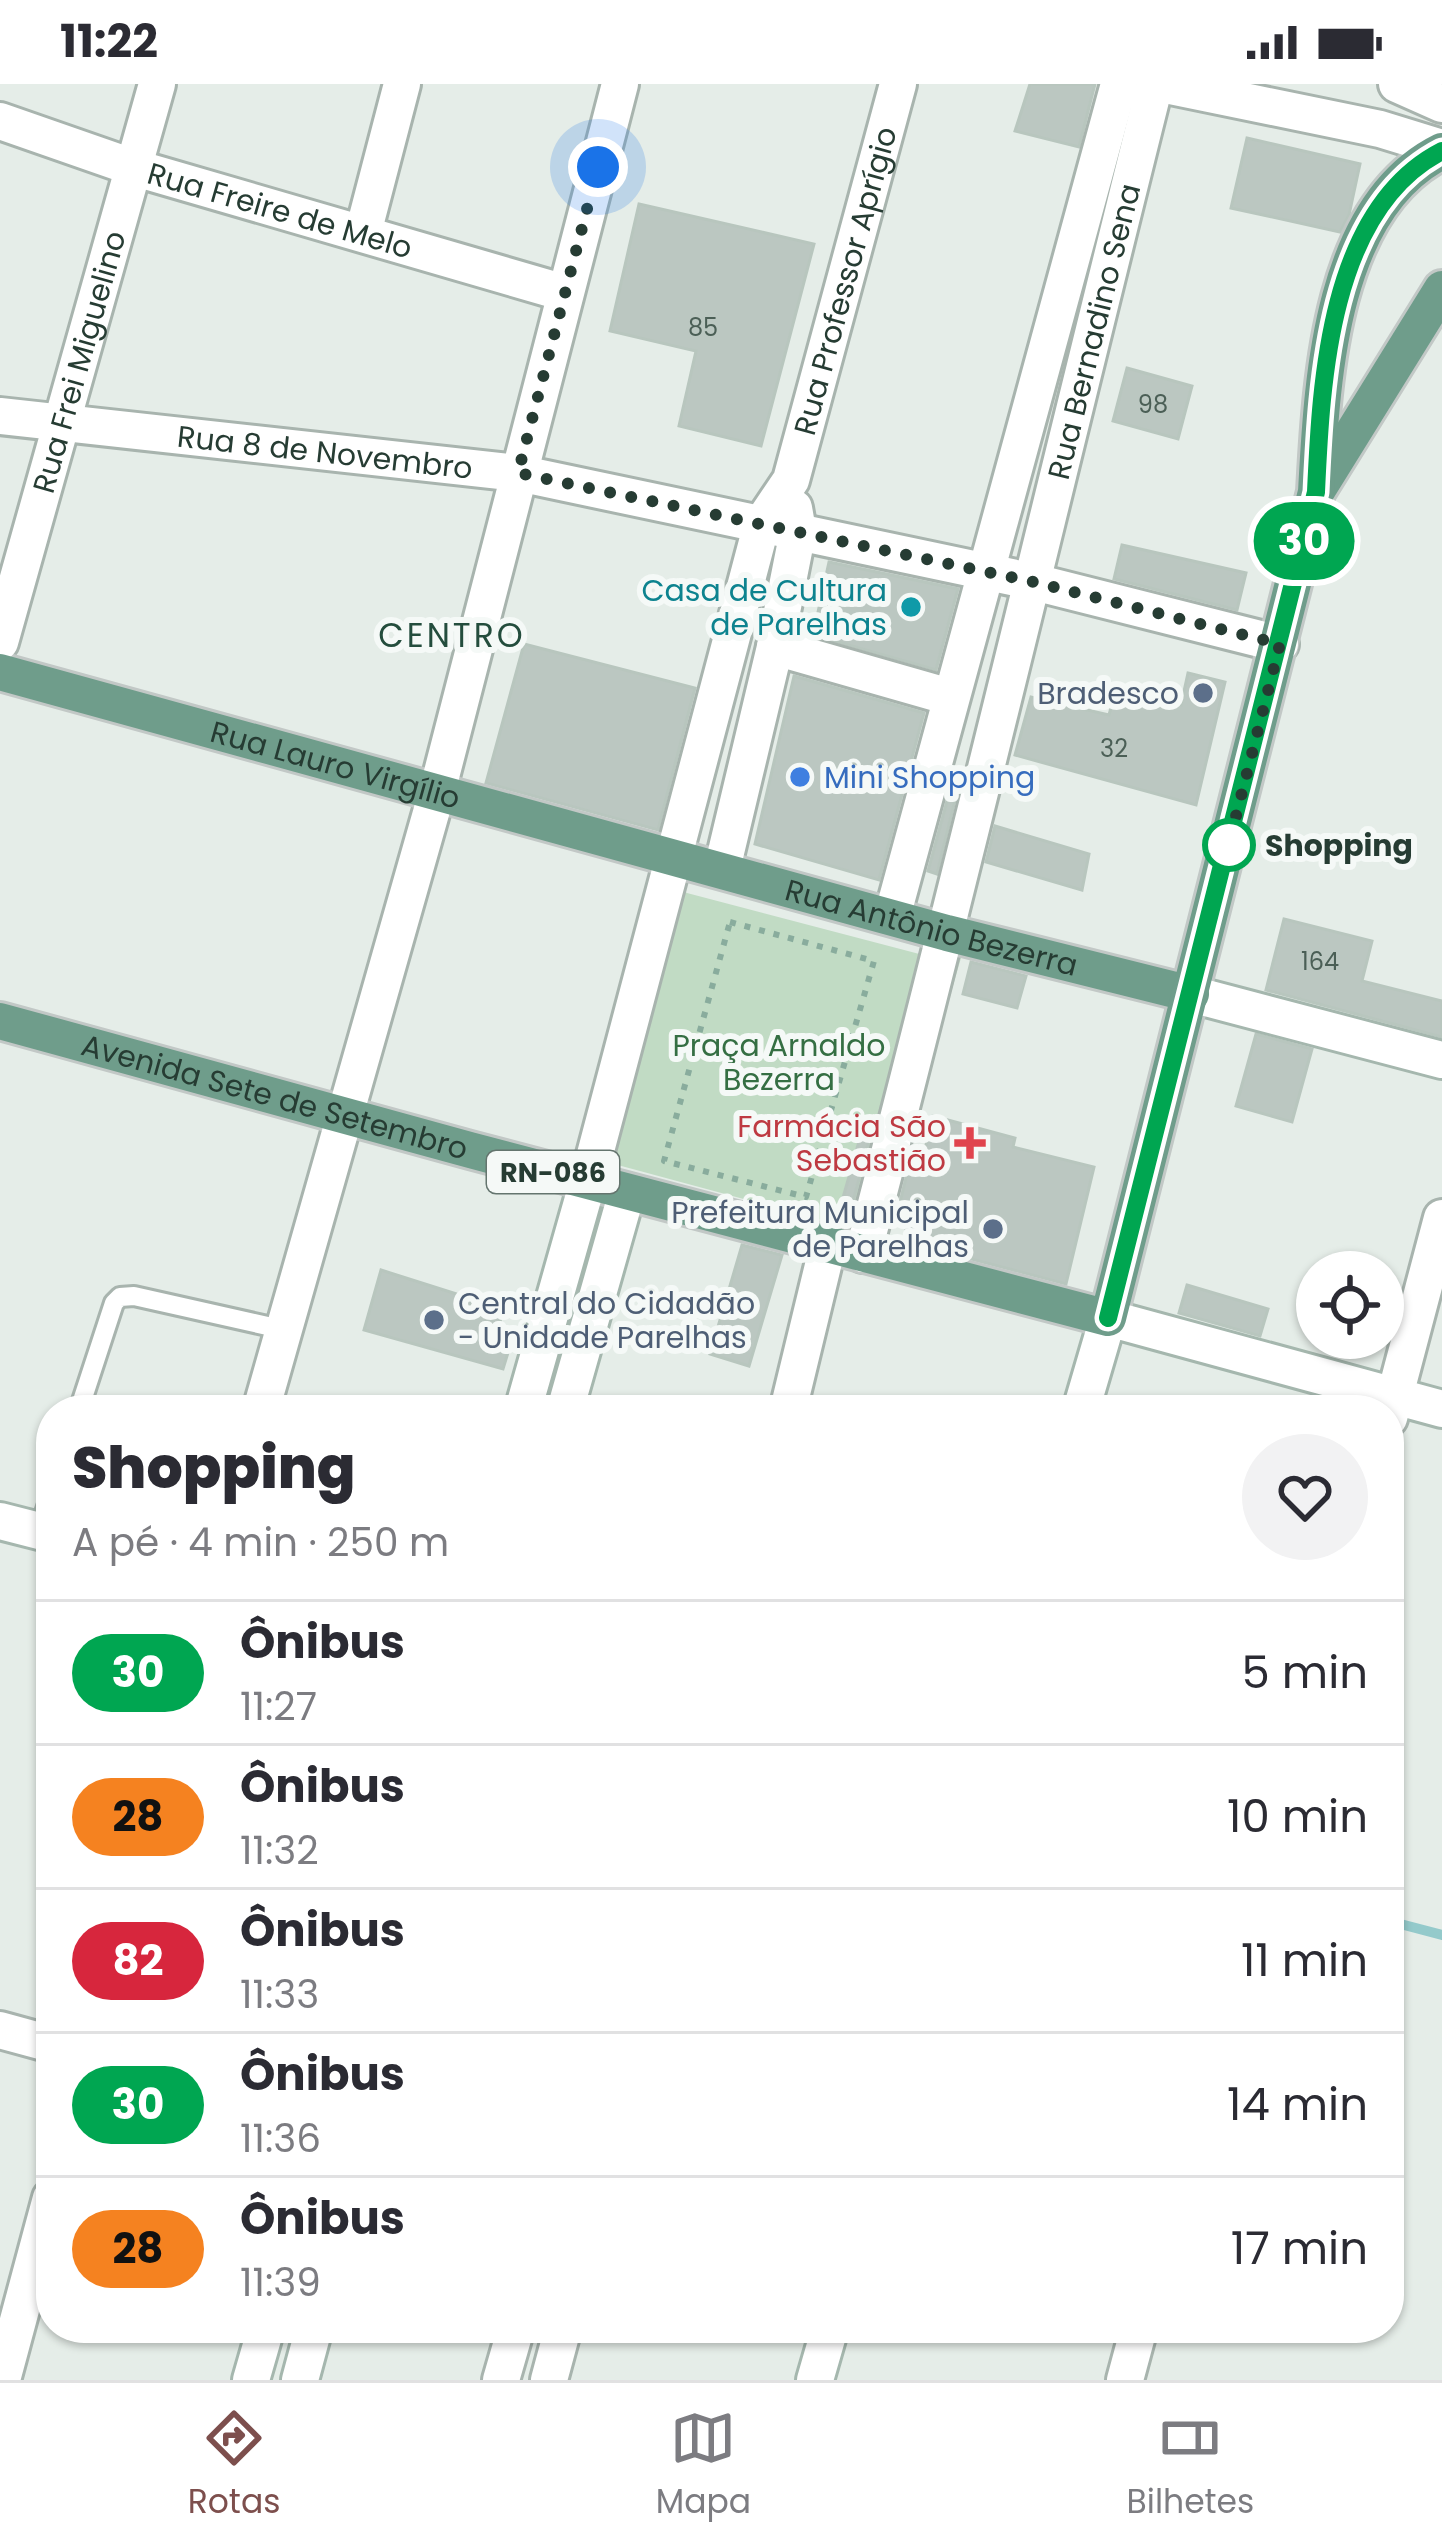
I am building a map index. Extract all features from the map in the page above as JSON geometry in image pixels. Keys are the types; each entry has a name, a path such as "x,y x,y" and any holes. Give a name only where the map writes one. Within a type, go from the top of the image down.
{"main road":[{"path":"1108,1318 1316,492 1322,381 1332,329 1371,222 1418,165 1442,149"},
{"path":"1316,492 1442,289"},
{"name":"Rua Lauro Virgílio","path":"0,672 671,856"},
{"name":"Rua Antônio Bezerra","path":"671,856 1191,994"},
{"name":"Avenida Sete de Setembro","path":"0,1021 1108,1318"}],"street":[{"name":"Rua Frei Miguelino","path":"0,642 158,84"},
{"path":"363,233 402,84"},
{"path":"265,1395 437,792 620,84"},
{"name":"Rua Professor Aprígio","path":"528,1395 671,856 780,527 898,84"},
{"name":"Rua Bernadino Sena","path":"892,917 1119,84"},
{"path":"1158,84 1380,129 1442,149"},
{"name":"Rua Bernadino Sena","path":"944,932 1158,84"},
{"path":"1380,129 1393,84 1442,104"},
{"name":"Rua Freire de Melo","path":"0,121 132,166 565,292"},
{"name":"Rua 8 de Novembro","path":"0,416 518,473 1030,581 1280,644"},
{"name":"Rua Professor Aprígio","path":"722,868 775,647 780,527"},
{"path":"793,1395 846,1249 944,932 1018,630 1016,602 983,572"},
{"path":"775,647 950,697"},
{"path":"1191,994 1442,1060"},
{"path":"569,1395 627,1192"},
{"path":"1395,1395 1442,1219"},
{"path":"1085,1395 1108,1318 1354,1395"},
{"path":"1404,1407 1442,1409"},
{"path":"0,1521 36,1531"},
{"path":"0,2030 36,2040"},
{"path":"2,2380 36,2254"},
{"path":"251,2380 262,2343"},
{"path":"501,2380 512,2343"},
{"path":"549,2380 559,2343"},
{"path":"815,2380 826,2343"},
{"path":"1125,2380 1135,2343"}],"lane":[{"path":"84,1395 120,1297 134,1296 281,1329"}],"path":[{"path":"730,922 874,962 806,1197 664,1161 730,922"}],"green space":[{"name":"Praça Arnaldo Bezerra","path":"659,873 687,893 927,956 963,951 877,1249 858,1230 614,1164 581,1174"}],"building":[{"path":"1030,84 1095,84 1079,147 1015,131"},
{"path":"1247,138 1360,164 1349,215 1340,232 1231,208"},
{"path":"639,204 814,244 761,446 679,426 696,351 610,331"},
{"path":"1127,368 1192,386 1178,439 1113,421"},
{"path":"1122,545 1246,573 1237,610 1114,579"},
{"name":"Casa de Cultura de Parelhas","path":"829,562 958,589 936,670 813,635"},
{"path":"524,644 695,688 658,830 486,783"},
{"path":"1188,673 1225,682 1196,805 1015,755 1031,697 1109,715 1116,689 1181,705"},
{"name":"Mini Shopping","path":"794,676 924,713 879,880 755,844"},
{"path":"951,786 958,788 937,874 928,871"},
{"path":"995,826 1089,854 1082,890 986,862"},
{"path":"1284,919 1372,941 1362,981 1442,1001 1442,1037 1266,990"},
{"path":"971,962 1026,976 1017,1008 963,994"},
{"path":"1256,1034 1312,1049 1292,1122 1236,1106"},
{"name":"Prefeitura Municipal de Parelhas","path":"933,1116 1015,1138 1013,1147 1094,1167 1066,1284 903,1241 907,1225 895,1222 914,1146 925,1149"},
{"path":"862,1131 871,1133 851,1210 840,1208"},
{"path":"742,1245 782,1255 749,1366 710,1354"},
{"name":"Central do Cidadão - Unidade Parelhas","path":"381,1270 504,1309 495,1337 511,1343 503,1369 364,1330"},
{"path":"1187,1285 1268,1309 1260,1336 1179,1313"}],"waterway":[{"path":"1404,1925 1442,1935"}],"bus line":[{"name":"30","path":"1108,1318 1316,492 1322,381 1332,329 1371,222 1418,165 1442,151"}],"place":[{"name":"Casa de Cultura de Parelhas","path":"911,607"},
{"name":"Bradesco","path":"1203,693"},
{"name":"Mini Shopping","path":"800,777"},
{"name":"Shopping","path":"1229,845"},
{"name":"Farmácia São Sebastião","path":"970,1143"},
{"name":"Prefeitura Municipal de Parelhas","path":"993,1229"},
{"name":"Central do Cidadão - Unidade Parelhas","path":"434,1320"}],"district":[{"name":"CENTRO","path":"452,635"}],"route":[{"path":"598,167 518,473 1030,581 1280,644 1224,863 1229,845"}]}
